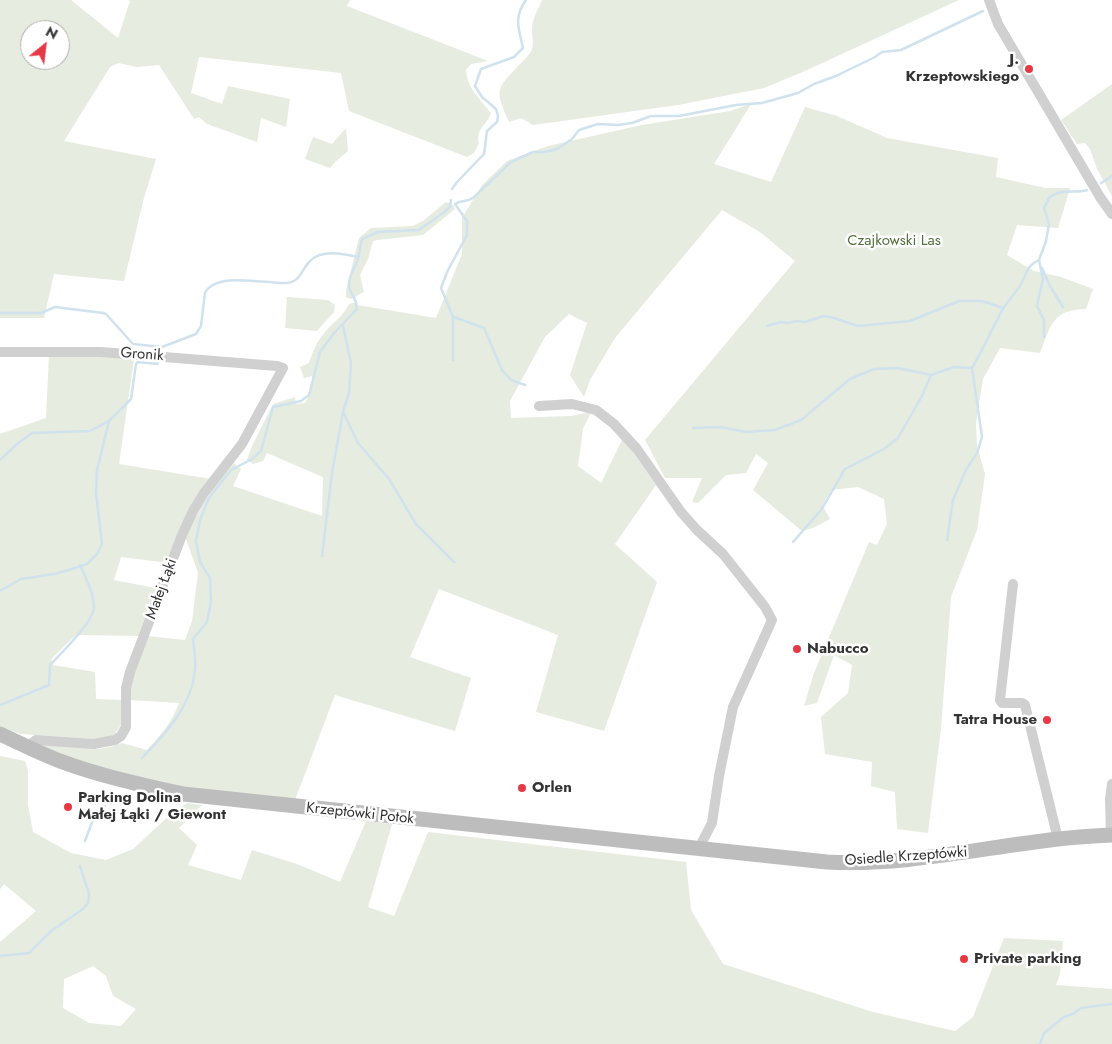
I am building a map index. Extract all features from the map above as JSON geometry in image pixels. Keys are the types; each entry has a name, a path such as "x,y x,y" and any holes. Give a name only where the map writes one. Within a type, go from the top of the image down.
{"main road":[{"name":"Krzeptówki Potok","path":"5,736 61,761 88,770 127,782 183,794 358,814 699,848"},
{"name":"Osiedle Krzeptówki","path":"699,848 827,862 875,863 983,851 1058,839 1111,835"}],"street":[{"path":"989,0 998,24 1100,197 1112,214"},
{"name":"Gronik","path":"0,352 102,352 283,368"},
{"name":"Małej Łąki","path":"27,747 36,740 94,744 115,740 120,736 126,727 126,688 130,672 182,535 204,493 242,444 283,368"},
{"path":"539,406 572,404 596,410 614,424 637,450 696,530 723,554 765,607 772,620 733,707 712,823 699,848"},
{"path":"1013,584 1000,700 1002,703 1022,703 1025,705 1058,839"},
{"path":"1111,835 1110,799 1112,784"}],"green space":[{"path":"0,0 71,0 118,38 130,1 128,0 350,0 347,6 488,61 471,64 466,70 471,88 491,113 480,130 479,143 474,153 467,157 349,111 341,73 199,57 191,93 222,104 228,86 290,99 286,127 261,118 257,142 207,124 199,117 194,119 159,65 137,67 118,63 110,67 64,141 156,159 144,198 124,281 54,274 44,318 0,318"},
{"path":"542,0 959,0 764,88 678,105 533,125 521,118 509,122 501,103 500,91 502,85 531,51 533,44 533,22"},
{"path":"1112,84 1112,196 1097,169 1090,149 1085,143 1077,144 1061,120"},
{"name":"Czajkowski Las","path":"751,104 714,164 771,182 805,107 837,116 887,138 998,158 996,177 1045,188 1070,188 1058,228 1017,225 1007,255 1034,271 1061,277 1093,289 1086,309 1066,312 1054,321 1040,353 1000,348 983,379 976,423 977,446 985,474 977,530 951,597 941,729 928,833 897,829 895,792 871,786 872,762 825,754 821,717 848,693 852,665 834,655 817,703 804,706 814,673 869,542 877,545 887,524 884,499 858,487 831,490 822,505 830,519 813,528 802,531 753,490 768,463 756,454 746,473 726,475 698,503 692,502 702,478 665,478 645,440 795,261 760,232 722,210 615,338 590,380 584,397 570,375 587,323 569,314 545,337 510,401 511,418 570,416 591,412 583,429 578,466 601,483 623,438 656,485 615,544 657,582 604,731 536,712 558,635 439,589 410,657 471,678 455,731 335,695 295,800 158,784 91,765 41,747 45,744 98,749 122,743 147,750 170,722 179,703 129,700 128,690 148,636 185,640 192,621 198,573 185,536 207,498 234,463 241,469 233,486 322,516 323,477 267,453 263,461 253,464 247,460 273,404 295,397 296,404 305,403 311,390 312,376 304,378 300,367 309,363 320,339 329,327 344,313 349,304 357,302 357,305 436,318 462,254 462,218 482,185 507,161 548,146 642,125 730,111"},
{"path":"346,128 348,151 330,168 305,159 313,137 332,144"},
{"path":"446,202 453,205 455,209 423,235 373,241 368,259 360,275 364,292 351,299 346,297 359,238 371,228 413,226 423,221"},
{"path":"287,297 328,300 335,305 334,312 317,331 285,328"},
{"path":"49,355 102,355 134,359 119,464 211,479 169,563 121,557 114,580 160,589 143,636 76,635 51,659 53,665 95,672 96,699 121,700 122,723 108,740 21,734 0,727 0,434 46,418"},
{"path":"0,756 25,761 28,771 28,805 33,832 71,853 106,860 133,849 171,814 187,803 202,805 179,828 197,845 188,865 241,880 252,850 297,864 340,882 366,821 392,824 368,907 394,916 428,832 686,862 691,910 723,964 873,1012 955,1031 973,1017 1004,938 1063,941 1060,974 1056,985 1112,989 1112,1044 0,1044 0,942 36,911 4,884 0,889","holes":["93,966 106,976 113,996 136,1009 121,1026 89,1023 63,1008 64,979"]}],"waterway":[{"path":"452,189 484,154 487,131 497,122 496,109 482,97 475,86 481,69 514,57 523,48 518,18 519,12 526,0"},
{"path":"455,204 473,198 511,162 533,152 557,149 572,139 579,130 598,124 618,125 632,123 651,116 679,116 736,105 762,103 798,93 882,52 901,50 983,11"},
{"path":"1101,183 1112,176"},
{"path":"793,542 821,510 845,469 884,449 898,438 922,396 931,375 954,367 972,368 1005,306 1019,287 1029,268 1039,260 1046,241 1049,224 1044,208 1049,198 1054,194 1087,190"},
{"path":"142,758 176,718 189,696 193,683 195,666 193,639 207,622 211,602 210,578 200,562 196,541 200,520 209,498 231,470 252,459 261,451 273,407 301,401 309,395 320,352 334,333 357,309 349,282 358,259 362,239 378,232 419,230 450,207 451,200"},
{"path":"453,360 453,317 441,288 448,270 467,235 467,221 455,204"},
{"path":"0,313 41,313 55,307 103,313 133,344 162,347 196,334 201,326 205,293 211,286 219,282 242,280 286,283 298,278 307,264 315,257 333,253 358,257"},
{"path":"1039,260 1043,279 1037,306 1044,320 1044,337"},
{"path":"1042,268 1063,307"},
{"path":"767,326 781,322 805,322 824,316 858,326 910,321 959,301 982,301 1003,308"},
{"path":"454,317 484,328 502,370 511,380 525,385"},
{"path":"322,556 332,473 343,412 349,393 351,363 343,326"},
{"path":"0,591 21,579 54,574 87,564 97,554 102,544 96,493 97,470 109,421 131,399 136,364 138,362 157,364 160,360"},
{"path":"693,428 720,427 747,432 775,430 801,420 850,379 874,369 898,368 931,375"},
{"path":"947,540 953,500 966,470 977,453 982,437 972,368"},
{"path":"343,412 358,443 389,479 416,524 454,562"},
{"path":"0,460 32,433 90,431 109,421"},
{"path":"0,705 49,685 50,665 89,620 94,606 89,585 80,565"},
{"path":"85,841 92,822 105,806"},
{"path":"0,956 29,953 51,931 83,909 88,903 89,894 80,866"},
{"path":"1040,1044 1044,1033 1064,1017 1073,1014 1081,1008 1112,1004"}],"place":[{"name":"J. Krzeptowskiego","path":"1029,69"},
{"name":"Nabucco","path":"797,649"},
{"name":"Tatra House","path":"1047,720"},
{"name":"Orlen","path":"522,788"},
{"name":"Parking Dolina Małej Łąki / Giewont","path":"68,807"},
{"name":"Private parking","path":"964,959"}]}
